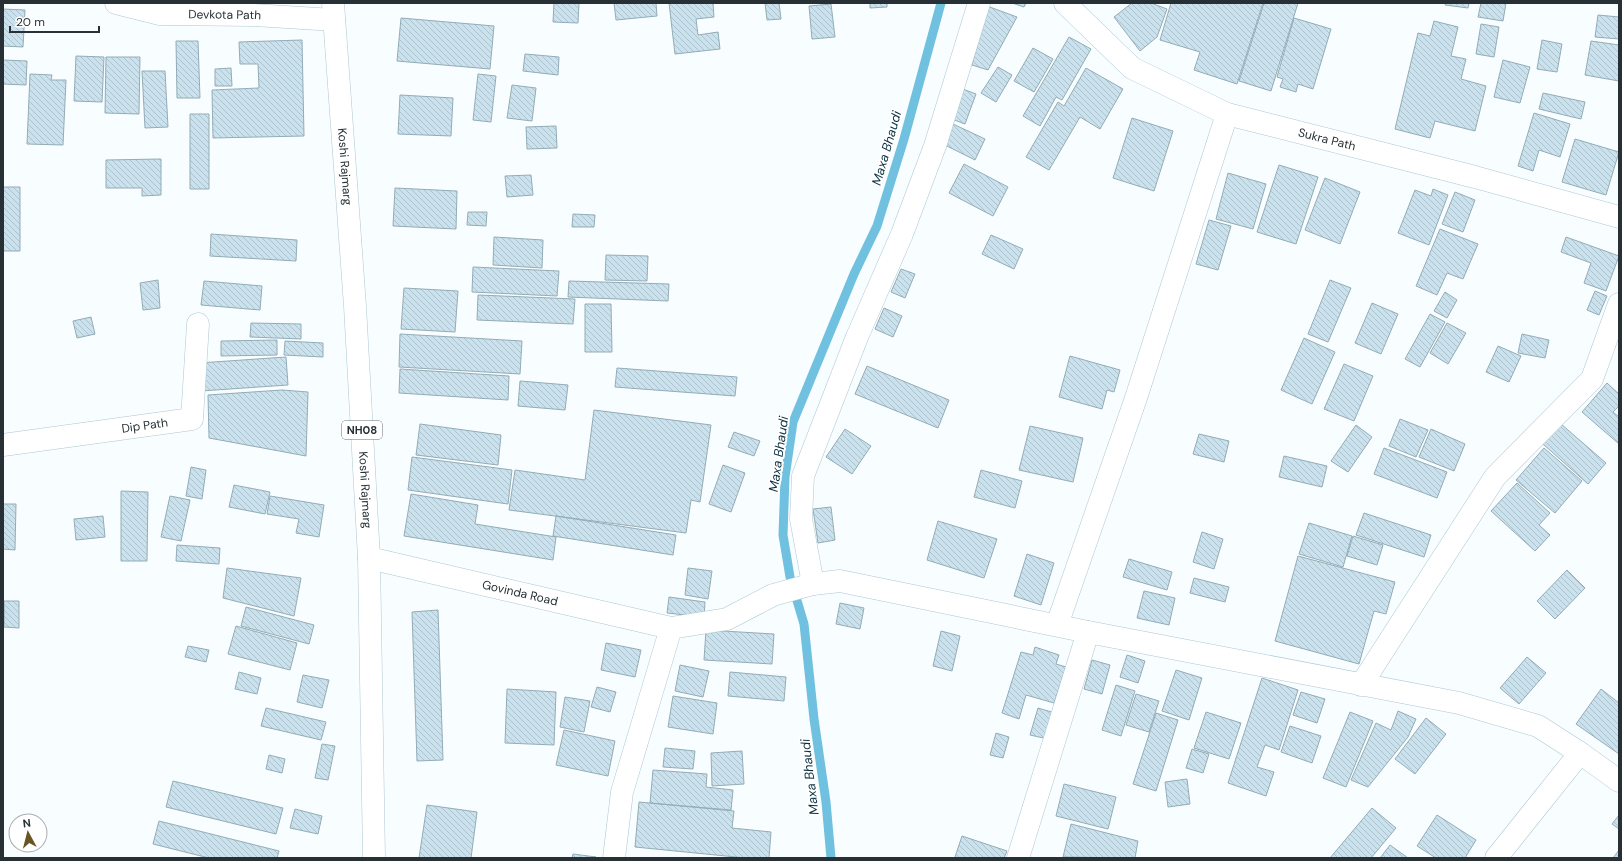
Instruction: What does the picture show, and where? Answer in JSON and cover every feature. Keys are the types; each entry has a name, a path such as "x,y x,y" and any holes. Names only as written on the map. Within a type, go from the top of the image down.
{"street":[{"name":"Devkota Path","path":"116,3 160,14 253,15 333,11"},
{"path":"813,584 801,519 803,476 857,337 902,234 935,146 979,3"},
{"name":"Sukra Path","path":"1065,3 1132,68 1227,114 1475,177 1619,217"},
{"name":"Koshi Rajmarg","path":"333,11 354,298 369,558 374,858"},
{"path":"1057,625 1136,398 1227,114"},
{"path":"1361,685 1495,477 1592,379 1619,304"},
{"name":"Dip Path","path":"3,445 192,419 198,324"},
{"name":"Govinda Road","path":"369,558 671,628 727,619 773,594 813,584 840,581 1088,632 1459,703 1538,726 1618,777"},
{"path":"614,858 622,792 671,628"},
{"path":"1018,858 1088,632"},
{"path":"1496,858 1580,754"}],"building":[{"path":"554,3 579,3 578,23 553,22"},
{"path":"614,3 656,3 657,16 616,20"},
{"path":"669,3 713,3 714,17 696,19 698,35 718,32 720,49 675,54"},
{"path":"765,3 779,3 781,19 767,20"},
{"path":"870,3 887,3 887,7 870,8"},
{"path":"1012,3 1026,3 1024,7"},
{"path":"1132,3 1151,3 1167,9 1157,37 1140,51 1114,17"},
{"path":"1171,3 1263,3 1237,84 1194,70 1200,52 1160,40"},
{"path":"1264,3 1298,3 1271,91 1239,81"},
{"path":"1446,3 1469,3 1468,8 1445,5"},
{"path":"1481,3 1506,3 1503,21 1478,17"},
{"path":"831,4 835,37 812,39 809,6"},
{"path":"987,6 1017,17 988,70 972,65"},
{"path":"3,9 25,10 23,47 3,46"},
{"path":"1598,15 1619,17 1619,39 1595,37"},
{"path":"401,18 494,26 490,69 397,61"},
{"path":"1294,18 1331,29 1313,89 1298,84 1296,92 1280,87 1283,79 1277,77"},
{"path":"1434,21 1458,27 1451,56 1466,59 1461,79 1486,86 1475,131 1435,121 1430,138 1395,129 1418,33 1430,36"},
{"path":"1481,24 1499,27 1494,57 1476,54"},
{"path":"1069,37 1091,49 1062,100 1056,97 1040,126 1023,116"},
{"path":"302,40 304,136 213,138 212,90 259,88 258,64 240,64 239,42"},
{"path":"1542,40 1562,44 1557,72 1537,69"},
{"path":"176,41 198,41 200,98 177,98"},
{"path":"1591,41 1619,45 1619,81 1585,75"},
{"path":"1033,48 1053,59 1034,92 1014,81"},
{"path":"525,54 559,57 558,75 523,71"},
{"path":"76,56 104,57 102,102 74,101"},
{"path":"106,57 140,57 139,114 105,113"},
{"path":"3,60 27,61 26,85 3,84"},
{"path":"1503,60 1530,67 1520,103 1494,97"},
{"path":"998,67 1012,75 996,102 981,93"},
{"path":"231,68 232,86 215,86 215,69"},
{"path":"1086,68 1123,89 1100,129 1080,117 1049,170 1026,157 1058,102 1064,106"},
{"path":"142,71 165,71 168,127 145,128"},
{"path":"30,74 52,75 51,80 66,80 63,145 27,144"},
{"path":"478,74 496,76 491,122 473,120"},
{"path":"512,85 536,88 532,121 507,118"},
{"path":"960,88 976,94 965,124 949,118"},
{"path":"1543,93 1585,102 1581,119 1539,109"},
{"path":"400,95 453,98 451,136 398,134"},
{"path":"1534,113 1570,124 1560,157 1539,150 1533,171 1518,166"},
{"path":"190,114 209,114 209,189 190,189"},
{"path":"1132,118 1173,131 1154,191 1113,178"},
{"path":"953,124 985,139 975,160 943,144"},
{"path":"556,126 557,148 527,149 526,127"},
{"path":"1575,139 1619,152 1606,195 1562,182"},
{"path":"161,159 161,195 142,196 142,188 106,188 106,160"},
{"path":"964,164 1008,187 993,216 949,193"},
{"path":"1279,165 1318,177 1296,244 1257,232"},
{"path":"1228,173 1266,184 1253,229 1216,219"},
{"path":"531,175 533,195 507,197 505,176"},
{"path":"1325,178 1360,192 1340,244 1305,230"},
{"path":"3,187 20,187 20,251 3,251"},
{"path":"395,188 457,191 456,229 393,226"},
{"path":"1433,189 1448,195 1429,245 1398,233 1415,190 1431,196"},
{"path":"1455,192 1475,200 1463,232 1442,224"},
{"path":"468,212 487,212 486,226 467,225"},
{"path":"573,214 595,215 594,227 572,227"},
{"path":"1209,220 1231,226 1218,270 1196,264"},
{"path":"1440,229 1478,244 1463,279 1447,273 1437,295 1416,286"},
{"path":"211,234 297,240 296,261 210,256"},
{"path":"991,235 1023,249 1014,269 982,254"},
{"path":"494,237 543,240 542,268 493,265"},
{"path":"1566,237 1619,256 1606,291 1584,283 1591,263 1561,252"},
{"path":"606,255 648,256 647,281 605,280"},
{"path":"473,267 559,271 557,296 472,292"},
{"path":"901,269 915,274 905,298 891,292"},
{"path":"158,280 160,308 143,310 140,283"},
{"path":"1330,280 1351,288 1328,342 1308,334"},
{"path":"204,281 262,286 260,310 201,305"},
{"path":"569,281 669,284 668,301 568,297"},
{"path":"404,288 458,291 455,332 401,329"},
{"path":"1595,291 1607,296 1599,315 1587,310"},
{"path":"1445,292 1457,300 1447,318 1434,311"},
{"path":"478,295 575,299 573,324 477,320"},
{"path":"1372,303 1398,314 1381,354 1355,343"},
{"path":"585,304 611,304 612,352 585,352"},
{"path":"884,308 902,316 893,337 875,329"},
{"path":"1430,314 1445,322 1420,367 1405,359"},
{"path":"91,317 95,334 77,338 73,321"},
{"path":"251,323 301,324 301,339 250,337"},
{"path":"1447,323 1466,333 1448,364 1430,353"},
{"path":"400,334 522,341 520,374 399,367"},
{"path":"1522,334 1549,340 1545,358 1518,353"},
{"path":"1304,338 1335,352 1312,404 1281,390"},
{"path":"277,340 277,355 221,356 221,341"},
{"path":"285,341 323,343 323,357 284,355"},
{"path":"1498,346 1521,356 1509,382 1486,372"},
{"path":"1070,356 1120,370 1114,392 1107,390 1102,409 1059,397"},
{"path":"286,357 288,385 201,391 199,363"},
{"path":"1344,364 1373,376 1354,421 1324,409"},
{"path":"867,366 949,400 938,428 855,394"},
{"path":"617,368 737,377 735,396 615,387"},
{"path":"400,369 509,376 508,400 399,393"},
{"path":"520,381 568,385 565,410 518,406"},
{"path":"1607,383 1619,394 1619,406 1613,412 1619,417 1619,444 1582,412"},
{"path":"282,390 308,392 306,456 209,438 208,395"},
{"path":"594,410 711,425 700,502 691,500 686,533 509,510 515,470 585,480"},
{"path":"1400,419 1428,430 1416,457 1389,446"},
{"path":"420,424 501,435 498,465 416,455"},
{"path":"1561,424 1606,463 1588,484 1543,444"},
{"path":"1356,425 1372,437 1348,472 1331,461"},
{"path":"1030,426 1083,438 1073,482 1019,470"},
{"path":"845,429 871,446 852,474 826,457"},
{"path":"1431,429 1465,444 1454,471 1419,457"},
{"path":"734,432 760,441 754,456 728,447"},
{"path":"1199,434 1229,441 1224,462 1193,454"},
{"path":"1384,448 1447,472 1437,498 1374,474"},
{"path":"1544,448 1582,481 1555,513 1516,480"},
{"path":"1284,456 1327,466 1322,487 1279,477"},
{"path":"412,457 512,470 508,504 408,490"},
{"path":"723,465 745,473 731,512 709,504"},
{"path":"191,467 206,470 202,499 186,496"},
{"path":"981,470 1022,481 1015,508 974,497"},
{"path":"1517,483 1550,513 1539,525 1550,535 1535,551 1491,511"},
{"path":"234,485 270,492 265,514 229,507"},
{"path":"121,491 148,492 147,561 121,561"},
{"path":"411,494 478,505 475,524 556,537 553,560 404,536"},
{"path":"170,496 190,500 181,541 161,537"},
{"path":"270,496 324,505 319,537 296,533 299,519 267,514"},
{"path":"3,504 16,504 15,550 3,549"},
{"path":"831,507 835,540 818,543 813,509"},
{"path":"1364,513 1431,535 1424,557 1356,535"},
{"path":"103,516 105,537 76,540 74,519"},
{"path":"556,516 676,535 673,555 553,536"},
{"path":"938,521 997,539 984,578 927,560"},
{"path":"1309,523 1352,536 1343,567 1299,554"},
{"path":"1202,532 1223,539 1214,569 1193,562"},
{"path":"1353,536 1383,545 1377,565 1347,556"},
{"path":"177,545 220,548 219,564 176,561"},
{"path":"1027,554 1054,563 1041,605 1014,596"},
{"path":"1298,556 1395,582 1386,614 1374,611 1359,664 1275,641"},
{"path":"1129,559 1172,572 1167,590 1123,577"},
{"path":"227,568 301,578 294,616 223,598"},
{"path":"688,568 712,571 708,599 685,595"},
{"path":"1567,570 1585,588 1555,619 1537,601"},
{"path":"1194,578 1229,587 1225,602 1190,593"},
{"path":"1144,591 1175,598 1169,625 1137,618"},
{"path":"669,597 705,602 704,617 667,613"},
{"path":"4,601 19,601 19,628 4,627"},
{"path":"840,603 864,608 860,629 836,624"},
{"path":"246,607 314,625 309,644 241,626"},
{"path":"438,610 443,760 417,761 412,612"},
{"path":"236,626 297,643 290,670 228,654"},
{"path":"706,630 774,634 772,664 704,660"},
{"path":"941,631 960,636 952,671 933,666"},
{"path":"606,643 641,650 635,677 601,670"},
{"path":"188,646 209,650 206,662 185,657"},
{"path":"1035,647 1059,655 1056,664 1066,667 1054,703 1026,695 1019,719 1002,713 1021,652 1033,655"},
{"path":"1127,655 1145,661 1138,683 1120,677"},
{"path":"1527,657 1546,673 1519,704 1500,688"},
{"path":"1092,660 1110,665 1102,694 1084,689"},
{"path":"680,665 709,671 703,697 675,691"},
{"path":"1176,670 1202,678 1189,720 1162,711"},
{"path":"239,672 261,678 257,694 235,689"},
{"path":"730,672 786,677 784,701 728,696"},
{"path":"303,675 329,680 322,708 297,702"},
{"path":"1262,678 1298,690 1279,750 1265,745 1257,767 1274,772 1266,796 1228,783"},
{"path":"1116,685 1135,691 1121,736 1102,730"},
{"path":"597,687 616,692 610,712 591,707"},
{"path":"507,689 556,692 554,745 505,743"},
{"path":"1601,689 1619,703 1619,754 1576,724"},
{"path":"1301,692 1325,699 1317,723 1293,715"},
{"path":"1136,694 1159,701 1149,732 1126,725"},
{"path":"673,696 717,703 713,734 668,727"},
{"path":"565,697 590,701 584,732 560,727"},
{"path":"266,708 326,722 321,740 261,726"},
{"path":"1038,708 1055,713 1048,739 1030,735"},
{"path":"1398,711 1416,719 1408,737 1368,787 1351,780 1376,723 1391,730"},
{"path":"1206,712 1241,723 1229,759 1194,748"},
{"path":"1350,712 1373,721 1346,787 1323,778"},
{"path":"1156,713 1178,720 1156,791 1133,784"},
{"path":"1426,718 1446,734 1415,774 1395,759"},
{"path":"1290,726 1321,736 1312,763 1281,752"},
{"path":"564,730 615,741 608,776 556,765"},
{"path":"996,733 1009,737 1003,758 990,755"},
{"path":"322,744 335,746 328,780 315,778"},
{"path":"665,748 695,751 693,769 663,767"},
{"path":"1192,749 1209,754 1203,773 1186,768"},
{"path":"742,751 744,784 712,786 711,753"},
{"path":"269,755 285,759 282,773 266,769"},
{"path":"653,770 707,774 706,787 733,790 731,810 650,803"},
{"path":"1187,779 1190,804 1168,807 1165,782"},
{"path":"173,781 283,808 276,834 166,807"},
{"path":"1064,784 1116,797 1108,829 1056,816"},
{"path":"639,802 734,811 732,828 771,832 769,858 746,858 635,847"},
{"path":"427,805 477,812 471,858 419,858"},
{"path":"1372,808 1396,828 1371,858 1330,858"},
{"path":"295,809 322,816 318,834 290,828"},
{"path":"1437,815 1476,840 1465,858 1436,858 1417,846"},
{"path":"1619,815 1619,829 1612,824"},
{"path":"159,821 279,851 277,858 209,858 153,844"},
{"path":"1071,824 1138,841 1135,858 1063,857"},
{"path":"962,836 1007,851 1004,858 955,857"},
{"path":"1390,845 1408,858 1380,858"},
{"path":"1619,850 1619,858 1613,858"},
{"path":"573,854 596,857 572,858"}],"waterway":[{"name":"Maxa Bhaudi","path":"831,858 826,802 814,719 804,624 790,577 783,535 785,477 793,422 854,274 877,226 904,139 941,3"}]}
